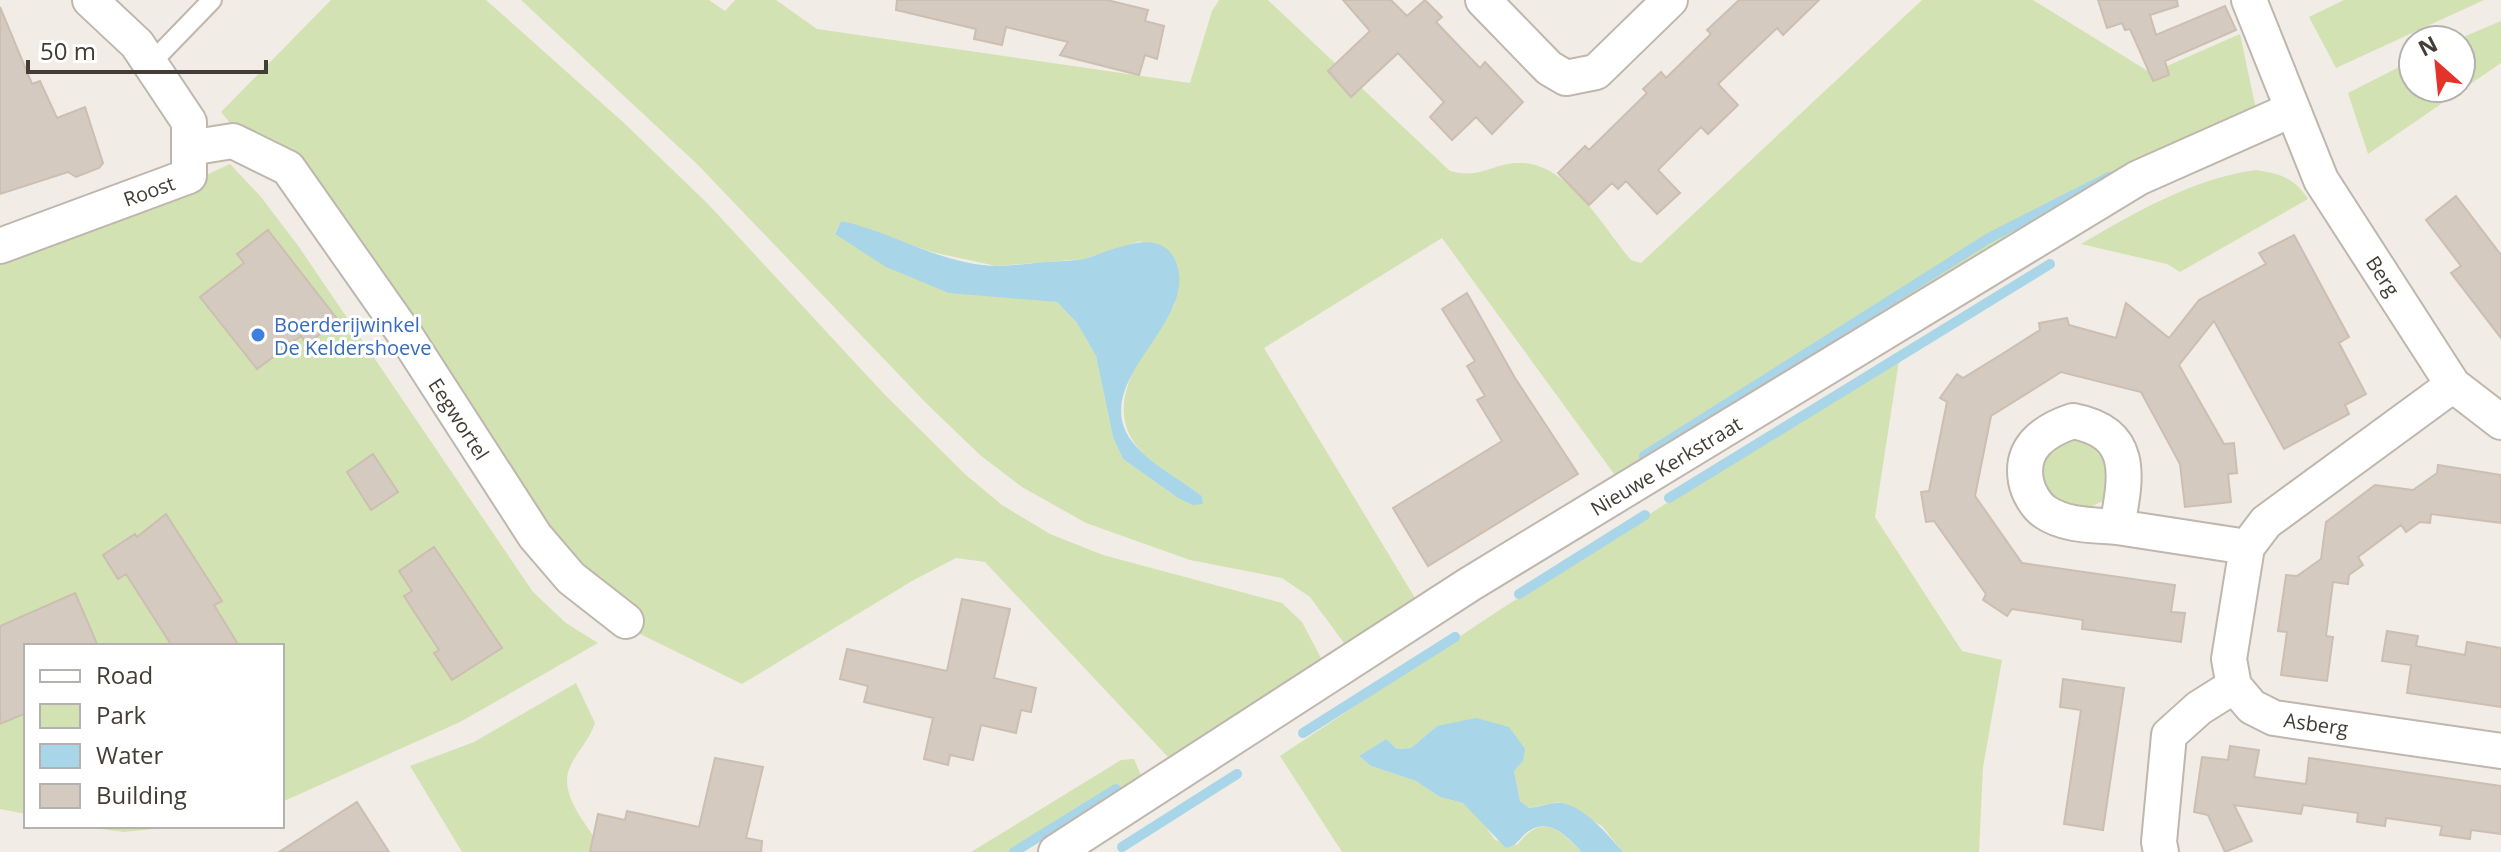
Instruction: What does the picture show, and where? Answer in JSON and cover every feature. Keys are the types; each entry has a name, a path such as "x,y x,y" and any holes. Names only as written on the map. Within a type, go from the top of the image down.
{"street":[{"name":"Roost","path":"0,246 189,176 189,122 137,44 90,0"},
{"path":"1483,0 1549,68 1566,78 1596,72 1670,0"},
{"name":"Berg","path":"2249,0 2321,180 2453,385 2501,422"},
{"name":"Nieuwe Kerkstraat","path":"1056,852 1470,584 2138,178 2291,110"},
{"name":"Eegwortel","path":"189,148 233,141 288,168 406,336 535,536 571,578 626,621"},
{"path":"2161,852 2159,842 2169,735 2199,708 2234,686 2229,659 2247,547 2266,522 2300,495 2453,385"},
{"path":"2117,527 2247,547"},
{"name":"Asberg","path":"2234,686 2252,707 2274,718 2501,751"}],"lane":[{"path":"150,64 212,0"}],"green space":[{"path":"331,0 486,0 623,122 708,204 885,395 966,475 1002,505 1050,534 1103,555 1282,603 1302,622 1323,662 1168,757 985,562 956,558 912,581 742,684 630,629 594,606 271,142 230,123 221,112"},
{"path":"521,0 709,0 725,11 735,0 776,0 817,29 1190,83 1212,11 1219,0 1268,0 1450,171 1477,173 1516,163 1534,165 1551,172 1582,198 1631,260 1641,263 1922,0 2033,0 2151,73 2240,34 2257,114 2146,159 2079,193 1617,478 1442,238 1264,348 1418,603 1347,647 1310,597 1282,578 1190,560 1086,523 1022,487 980,455 927,404 697,164","holes":["841,221 932,252 996,266 1083,259 1141,241 1175,304 1131,376 1124,415 1129,434 1142,452 1202,496 1203,504 1178,498 1123,459 1113,437 1096,356 1077,323 1057,302 1009,295 835,233"]},
{"path":"2344,0 2484,0 2432,24 2397,24 2397,40 2336,68 2309,17"},
{"path":"2501,21 2501,63 2477,79 2477,31"},
{"path":"2397,68 2397,104 2441,104 2368,154 2348,93"},
{"path":"230,164 261,197 299,247 533,592 566,623 598,643 460,722 284,801 284,644 24,644 24,814 0,809 0,256 172,191"},
{"path":"2256,170 2286,178 2298,186 2308,199 2180,272 2167,264 2081,244 2143,209 2187,189"},
{"path":"1900,354 1875,517 1962,651 2002,660 1983,767 1979,852 1623,852 1602,826 1558,802 1529,808 1520,801 1514,771 1523,761 1437,726 1411,748 1397,749 1386,739 1359,756 1371,766 1416,781 1440,797 1463,803 1479,817 1495,840 1517,845 1526,835 1543,827 1558,831 1582,852 1342,852 1280,756 1501,609"},
{"path":"2075,427 2115,460 2105,500 2080,512 2053,507 2032,458"},
{"path":"576,683 595,723 570,767 568,789 577,811 604,852 462,852 410,766 474,742"},
{"path":"1134,759 1141,775 1019,852 971,852 1121,760"},
{"path":"93,828 164,828 124,832"}],"water":[{"path":"841,221 938,255 978,265 1078,260 1146,242 1168,250 1176,262 1179,284 1173,307 1133,373 1123,395 1122,418 1138,449 1202,496 1203,504 1193,505 1178,498 1123,459 1113,437 1096,356 1077,323 1057,302 949,293 886,267 835,234"},
{"path":"1476,718 1509,727 1525,749 1523,761 1514,771 1520,801 1529,808 1555,803 1574,807 1593,820 1623,852 1582,852 1557,830 1542,826 1534,828 1506,848 1463,803 1440,797 1416,781 1371,766 1359,756 1386,739 1397,749 1411,748 1437,726"}],"building":[{"path":"897,0 1107,0 1148,10 1145,21 1164,26 1157,59 1145,55 1139,75 1060,55 1068,42 1006,27 1002,45 974,39 976,29 896,10"},
{"path":"1343,0 1391,0 1407,16 1425,0 1442,17 1436,22 1480,68 1485,62 1523,102 1492,134 1476,117 1452,140 1430,117 1444,102 1398,53 1351,97 1328,71 1370,31"},
{"path":"1739,0 1819,0 1783,35 1777,28 1718,84 1738,105 1708,134 1701,127 1658,170 1680,193 1657,214 1626,181 1618,189 1612,183 1589,205 1558,173 1585,146 1589,150 1647,93 1643,89 1661,72 1666,78 1711,34 1707,30"},
{"path":"2098,0 2177,0 2178,6 2150,15 2156,35 2225,6 2236,30 2165,61 2169,75 2153,81 2130,29 2125,30 2122,23 2107,28"},
{"path":"0,7 32,84 40,81 57,118 85,107 103,163 99,168 76,177 68,172 0,194"},
{"path":"2456,196 2501,255 2501,338 2451,273 2461,266 2426,220"},
{"path":"268,230 338,320 307,344 301,336 257,369 200,297 244,263 237,254"},
{"path":"2294,235 2349,337 2339,343 2366,394 2345,405 2349,414 2284,449 2214,321 2179,365 2224,444 2234,443 2237,473 2228,474 2231,502 2185,507 2180,464 2141,392 2061,372 1991,416 1975,496 2022,563 2175,585 2171,612 2185,613 2181,642 2082,629 2083,620 2012,609 2007,616 1983,600 1986,594 1934,521 1926,522 1921,492 1929,491 1947,402 1940,398 1957,374 1963,378 2002,354 2040,330 2039,323 2067,318 2069,325 2116,338 2126,303 2169,338 2199,300 2266,264 2259,253"},
{"path":"1467,293 1515,378 1578,474 1428,566 1393,508 1502,441 1477,400 1485,396 1467,366 1475,361 1442,309"},
{"path":"373,454 398,492 371,510 347,472"},
{"path":"2438,465 2501,475 2501,523 2431,514 2430,523 2420,522 2406,532 2401,525 2358,557 2363,565 2349,575 2348,584 2333,582 2326,636 2333,637 2327,681 2281,675 2287,632 2278,631 2286,575 2297,576 2321,559 2326,522 2375,485 2413,490 2437,473"},
{"path":"166,514 222,601 214,605 238,644 171,644 126,574 118,579 103,555 135,534 137,537"},
{"path":"434,547 502,648 452,680 434,653 439,650 404,596 412,591 399,571"},
{"path":"75,593 97,644 24,644 24,714 0,724 0,626"},
{"path":"962,599 1010,609 994,678 1036,688 1031,712 1021,710 1016,733 981,725 973,760 950,755 948,765 924,759 933,718 864,702 868,686 840,679 847,649 947,671"},
{"path":"2387,631 2418,636 2416,646 2465,655 2467,642 2501,648 2501,707 2407,693 2411,665 2382,661"},
{"path":"2063,679 2124,688 2103,830 2064,824 2081,710 2060,707"},
{"path":"2230,746 2259,750 2254,777 2306,784 2309,758 2501,786 2501,834 2471,830 2470,839 2440,835 2442,826 2386,818 2385,826 2357,822 2358,813 2303,805 2301,814 2234,805 2252,841 2225,852 2208,815 2194,812 2202,757 2228,760"},
{"path":"715,758 763,767 746,838 762,841 761,852 590,852 598,814 625,820 627,811 699,827"},
{"path":"357,802 389,852 279,852"}],"waterway":[{"path":"1644,456 1989,238 2109,177"},
{"path":"1669,498 2050,264"},
{"path":"1519,594 1645,515"},
{"path":"1303,733 1455,637"},
{"path":"1122,847 1237,774"},
{"path":"1014,852 1116,789"}],"place":[{"name":"Boerderijwinkel De Keldershoeve","path":"258,335"}]}
